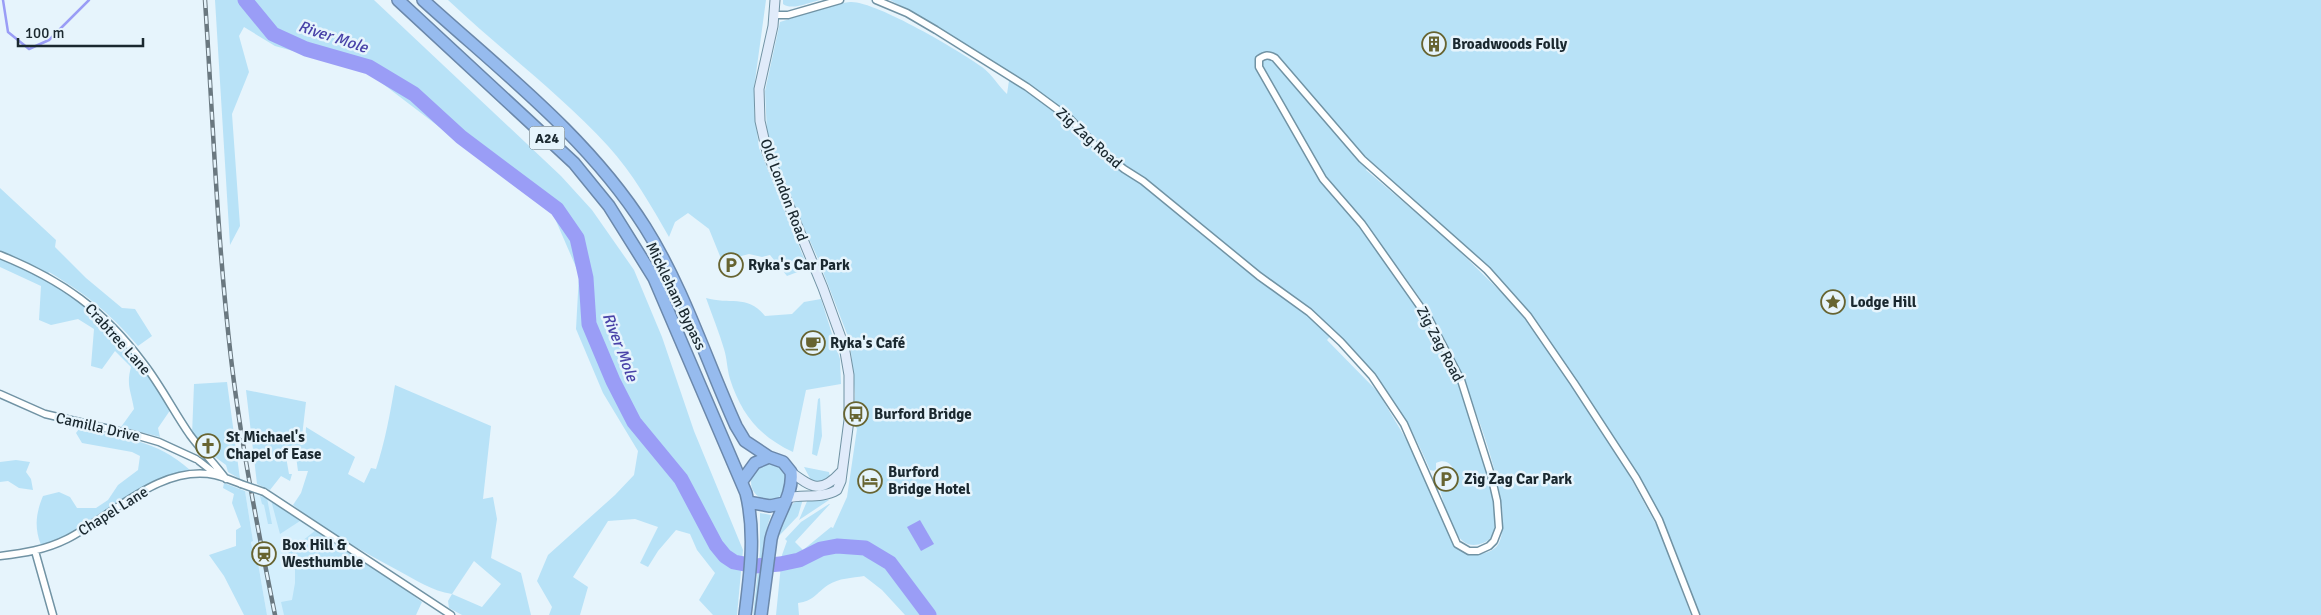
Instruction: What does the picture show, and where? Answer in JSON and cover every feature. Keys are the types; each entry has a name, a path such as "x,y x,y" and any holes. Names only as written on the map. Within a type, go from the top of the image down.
{"highway":[{"name":"Mickleham Bypass","path":"398,0 574,163 609,206 654,278 742,481"},
{"name":"Mickleham Bypass","path":"423,0 558,123 618,187 645,227 673,277 736,426 746,441 769,457"},
{"path":"745,615 751,551 748,502 742,481 754,463 769,457 783,462 791,472 792,480 773,526 762,615"},
{"path":"748,502 770,506 785,500"}],"main road":[{"name":"Old London Road","path":"775,0 774,15 759,89 758,104 762,137 844,346 849,375 850,404 848,437 841,472"},
{"path":"791,472 806,484 823,487 831,483 841,472"},
{"path":"785,500 805,495 822,496 832,493 837,490 841,481 841,472"}],"street":[{"path":"774,15 788,15 840,0"},
{"name":"Zig Zag Road","path":"876,0 907,13 936,30 1059,109 1124,169 1143,181 1259,276 1309,312 1341,342 1372,376 1396,410 1413,443 1457,544 1468,551 1478,551 1486,548 1497,536 1499,519 1484,450 1460,380 1429,319 1367,230 1342,198 1323,178 1259,66 1259,59 1264,56 1270,55 1275,58 1362,159 1487,270 1528,316 1599,419 1636,478 1663,530 1696,615"},
{"name":"Crabtree Lane","path":"0,255 50,278 82,298 108,323 144,364 190,434 226,479"},
{"name":"Camilla Drive","path":"0,394 45,414 143,438 198,460 217,475"},
{"name":"Chapel Lane","path":"0,556 35,551 82,531 138,495 165,481 192,475 217,475 264,492 451,615"},
{"path":"35,551 53,615"}],"shaded area":[{"path":"215,0 374,0 561,176 592,210 634,270 662,337 694,431 743,550 737,615 713,615 699,600 715,573 697,550 690,534 676,530 658,551 648,567 640,563 658,527 635,519 608,521 573,577 588,587 580,615 549,615 552,607 537,581 548,555 615,495 634,475 638,451 603,393 576,329 579,274 553,214 366,71 275,46 244,27 239,36 249,72 232,114 240,226 230,245"},
{"path":"448,0 766,0 754,88 754,108 759,148 808,268 787,276 770,255 762,257 749,254 722,261 709,229 688,213 675,222 669,237 633,178 608,146 570,108"},
{"path":"783,0 820,0 791,7 783,4"},
{"path":"890,0 2321,0 2321,615 1700,615 1673,544 1653,502 1597,412 1533,319 1505,285 1449,231 1369,166 1366,170 1447,239 1503,294 1527,321 1580,397 1628,473 1660,532 1691,615 905,615 882,590 864,576 832,583 811,599 798,603 799,615 776,615 782,555 787,541 785,539 801,522 829,504 795,542 803,550 831,527 833,528 847,497 857,429 854,423 855,394 850,342 819,261 785,185 767,132 765,91 780,22 832,5 850,2 878,9 897,17 971,60 986,70 1007,94 1010,74 928,21","holes":["1341,193 1421,299 1455,360 1482,428 1493,463 1500,495 1503,523 1499,543 1490,551 1469,555 1456,546 1449,534 1419,461 1378,392 1327,340 1335,331 1378,378 1402,414 1430,470 1434,471 1436,463 1441,461 1452,466 1456,474 1457,483 1442,487 1440,490 1451,524 1457,534 1463,541 1472,545 1482,543 1494,536 1495,512 1489,478 1469,413 1454,374 1438,342 1412,299 1337,197"]},
{"path":"0,188 56,240 55,247 86,278 122,308 135,309 152,336 138,346 117,323 75,288 49,272 45,279 85,304 109,328 151,381 171,409 158,428 160,437 121,427 134,409 129,383 131,367 115,351 102,369 91,366 94,329 78,319 51,325 39,320 41,286 0,267"},
{"path":"706,298 745,302 759,309 765,316 792,314 804,302 821,299 840,359 841,384 806,390 793,452 761,432 746,414 730,379 724,349"},
{"path":"227,382 240,479 228,472 226,465 211,454 192,435 194,384"},
{"path":"395,385 491,426 483,499 493,497 497,519 491,558 521,573 531,615 462,615 449,608 448,601 452,594 431,588 358,548 318,523 293,505 301,493 308,471 298,471 295,449 285,451 289,474 292,474 290,481 281,476 270,490 257,484 246,390 306,402 301,445 305,444 306,427 355,457 348,474 364,483 371,468 376,469 385,438","holes":["474,561 501,584 482,607 452,594"]},
{"path":"820,398 822,436 817,456 812,454 818,399"},
{"path":"79,429 138,441 151,446 177,460 190,472 172,475 90,524 73,533 41,545 37,532 37,520 43,496 59,492 70,497 77,508 96,508 108,500 118,485 138,470 140,456 132,452 82,443 76,433"},
{"path":"16,460 30,462 26,472 31,479 33,490 19,488 8,481 0,482 0,462"},
{"path":"769,464 781,470 787,482 781,494 769,500 757,494 751,482 757,470"},
{"path":"804,467 829,472 830,477 819,483 812,482"},
{"path":"224,483 245,491 253,541 251,542 255,563 258,563 267,615 244,615 224,576 209,555 236,546 236,530 241,527 232,503 234,494 223,488"},
{"path":"245,491 271,500 325,538 326,615 267,615 258,563 255,563 251,541 253,541"},
{"path":"260,496 267,498 272,524 268,524"},
{"path":"803,499 798,516 777,538 775,535 789,508 792,504"},
{"path":"808,499 829,500 799,520"},
{"path":"271,500 300,521 280,534"},
{"path":"760,513 771,515 767,527 761,564 755,615 753,615 760,552"},
{"path":"316,530 380,571 422,602 416,615 284,615 281,602 292,600 295,583 295,569 289,560 288,548 302,541"}],"water":[{"path":"920,520 934,544 921,551 907,527"}],"waterway":[{"path":"3,0 8,32 29,49 49,40 89,0"},
{"name":"River Mole","path":"245,0 273,34 306,49 369,67 414,94 461,137 557,209 577,238 586,278 589,324 613,381 634,422 681,479 716,545 725,556 734,562 755,566 799,560 821,549 837,546 865,548 890,563 929,615"}],"railway":[{"path":"205,0 219,224 231,358 245,455 275,615"}],"place":[{"name":"Broadwoods Folly","path":"1434,44"},
{"name":"Ryka's Car Park","path":"731,265"},
{"name":"Lodge Hill","path":"1833,302"},
{"name":"Ryka's Café","path":"813,343"},
{"name":"Burford Bridge","path":"856,414"},
{"name":"St Michael's Chapel of Ease","path":"208,446"},
{"name":"Zig Zag Car Park","path":"1446,479"},
{"name":"Burford Bridge Hotel","path":"870,481"},
{"name":"Box Hill & Westhumble","path":"264,554"}]}
